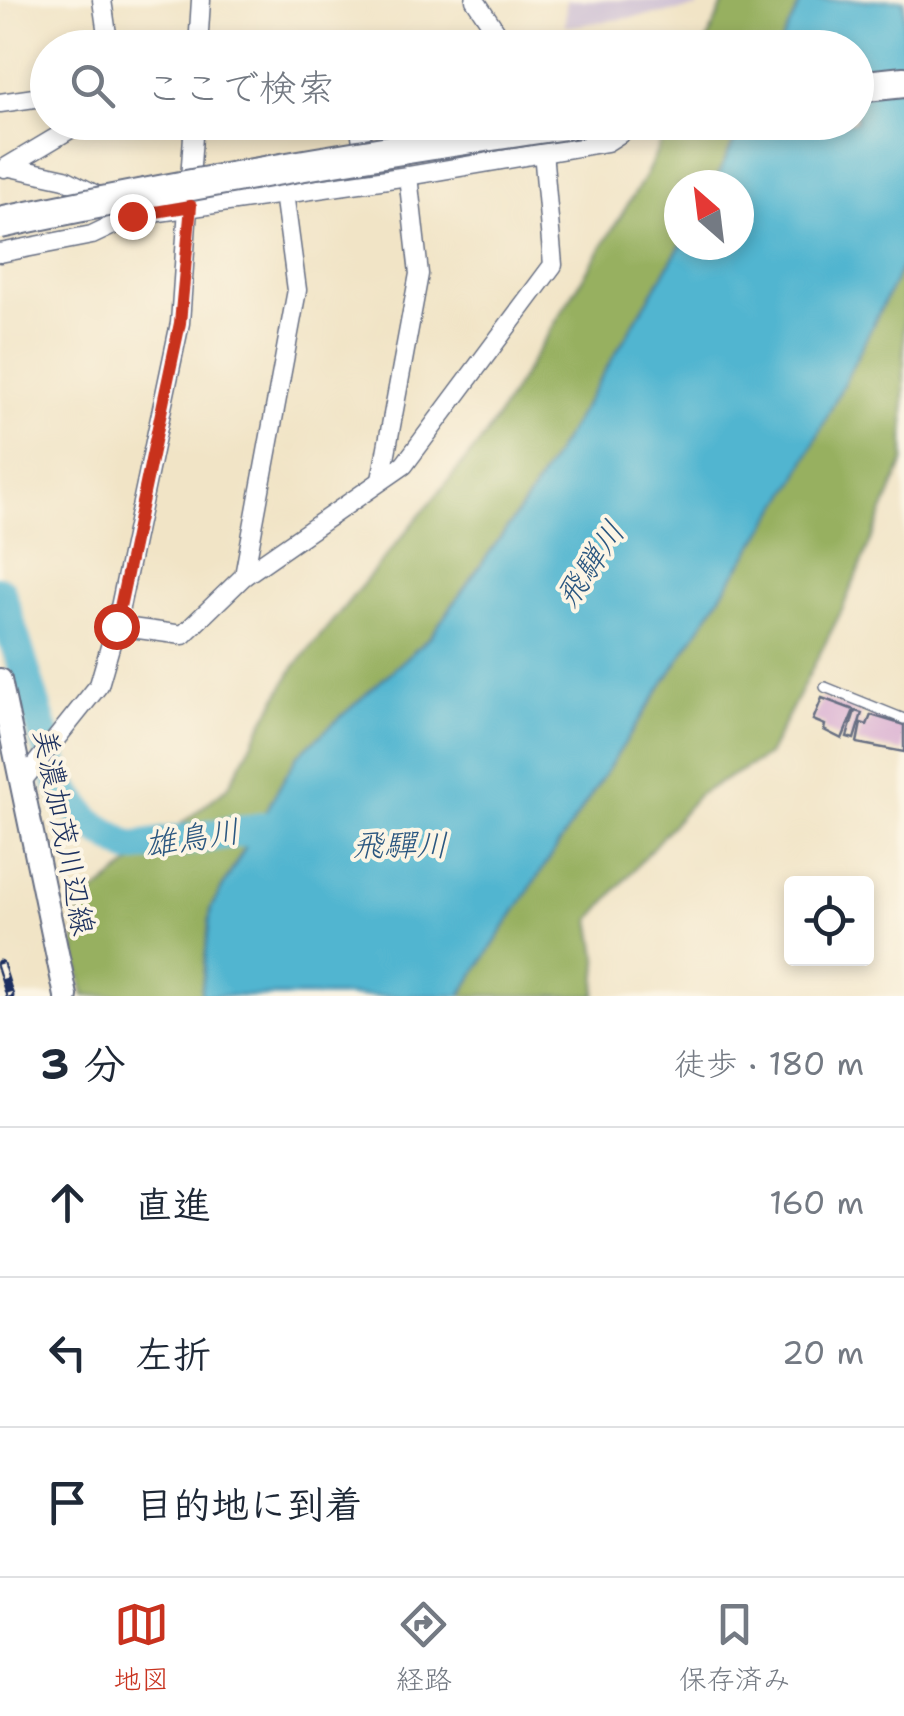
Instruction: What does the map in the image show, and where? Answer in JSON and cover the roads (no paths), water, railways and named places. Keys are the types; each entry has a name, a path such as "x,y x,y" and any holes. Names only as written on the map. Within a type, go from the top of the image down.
{"highway":[{"path":"874,85 904,82"},
{"path":"0,223 170,187 457,140"}],"main road":[{"name":"美濃加茂川辺線","path":"0,680 66,996"}],"street":[{"path":"102,0 106,30"},
{"path":"199,30 201,0"},
{"path":"475,0 494,30"},
{"path":"0,103 30,99"},
{"path":"5,168 52,140"},
{"path":"23,780 99,685 116,626 180,323 193,140"},
{"path":"362,140 368,180"},
{"path":"116,626 183,635 244,576 404,465 553,265 540,140"},
{"path":"0,253 92,235 132,216 408,176 610,140"},
{"path":"5,168 65,179 132,216"},
{"path":"381,480 418,274 408,176"},
{"path":"244,576 298,290 284,193"}],"lane":[{"path":"825,687 904,719"}],"water":[{"name":"飛驒川","path":"802,0 904,0 904,262 794,483 460,996 201,996 211,908 297,756 430,637 529,497 672,260 754,260 754,170 720,170 735,140 874,140 874,30 787,30"}],"waterway":[{"name":"雄鳥川","path":"0,592 59,783 89,823 130,848 296,823"}],"railway":[{"path":"0,964 10,996"}],"water label":[{"name":"飛騨川","path":"590,564"}]}
